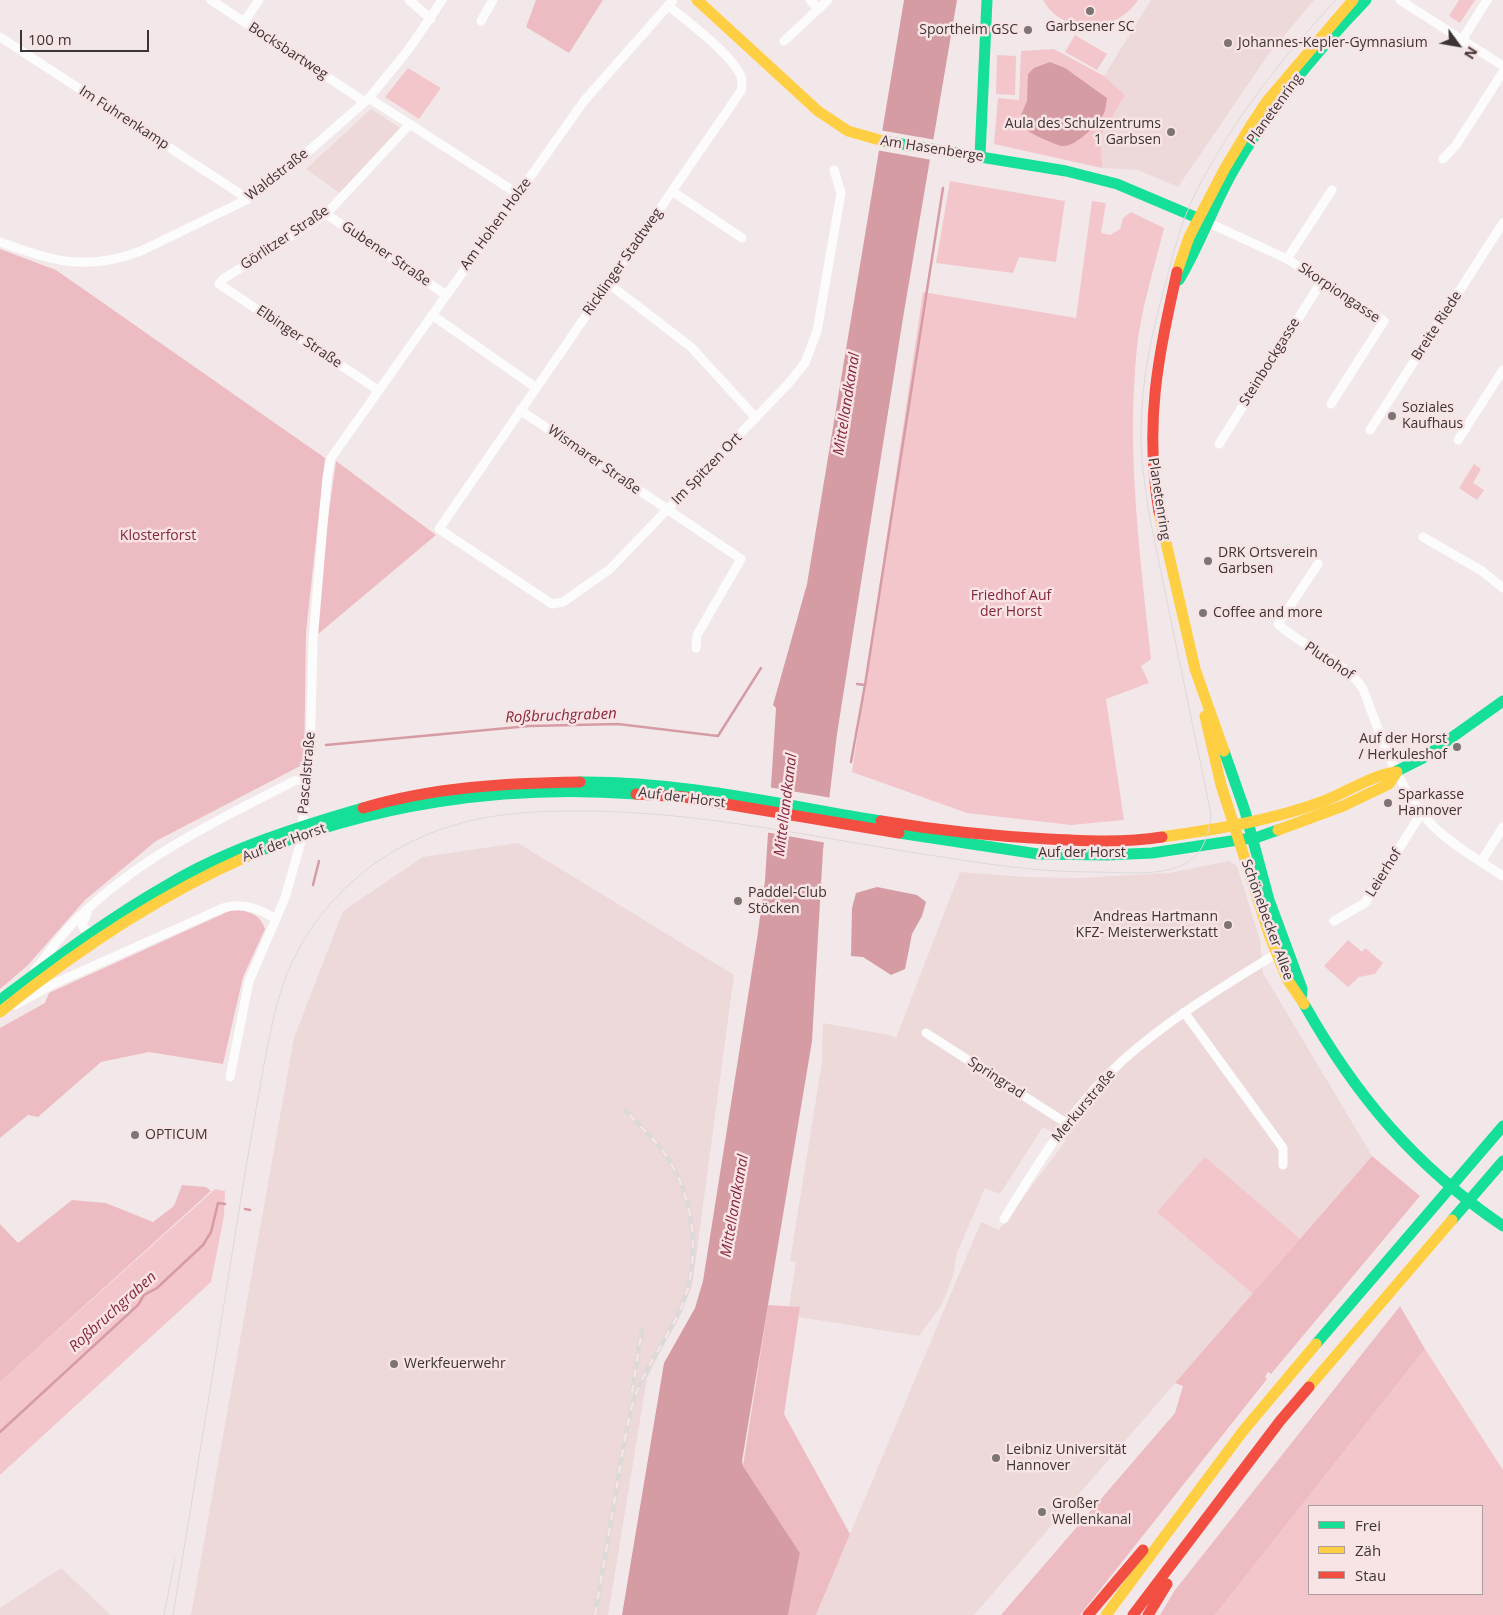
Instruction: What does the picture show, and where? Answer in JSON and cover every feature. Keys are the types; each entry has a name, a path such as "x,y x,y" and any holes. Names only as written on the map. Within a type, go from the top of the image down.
{"main road":[{"name":"Am Hasenberge","path":"697,0 818,111 848,131 874,139 1066,171 1117,184 1203,220"},
{"path":"980,156 987,0"},
{"name":"Planetenring","path":"1237,839 1215,763 1199,682 1167,548 1153,471 1151,430 1157,365 1176,284 1186,269 1203,220 1225,168 1267,101 1353,0"},
{"name":"Planetenring","path":"1203,220 1265,118 1304,69 1366,0"},
{"name":"Planetenring","path":"1199,682 1248,824 1251,838"},
{"name":"Auf der Horst","path":"841,818 942,831 1101,842 1152,839 1248,824 1324,801 1384,774 1397,772 1445,744 1503,701"},
{"name":"Auf der Horst","path":"0,1000 91,932 170,883 219,859 313,827 431,802 516,791 562,790 646,793 761,805 1038,854 1107,855 1152,853 1251,838 1343,806 1389,784 1397,772"},
{"name":"Auf der Horst","path":"0,1013 95,940 148,906 222,867 289,835"},
{"name":"Schönebecker Allee","path":"1251,838 1281,951"},
{"name":"Schönebecker Allee","path":"1237,839 1281,951 1302,989 1301,999 1321,1036 1355,1089 1388,1129 1433,1173 1503,1226"},
{"path":"1106,1615 1243,1431 1325,1332 1503,1126"},
{"path":"1134,1615 1219,1500 1286,1414 1503,1160"},
{"path":"1088,1615 1141,1552 1191,1500"},
{"path":"1148,1615 1219,1500"}],"street":[{"name":"Bocksbartweg","path":"210,0 367,100 410,124 518,194"},
{"path":"244,22 259,0"},
{"path":"410,0 431,19"},
{"name":"Waldstraße","path":"0,242 61,261 98,263 141,251 246,200 294,164 367,100 431,19 442,0"},
{"path":"481,21 493,0"},
{"path":"810,0 819,9"},
{"path":"784,41 828,0"},
{"path":"1400,0 1503,66"},
{"path":"1462,40 1487,0"},
{"name":"Ricklinger Stadtweg","path":"438,529 741,91 741,76 735,68 710,39 671,3"},
{"name":"Am Hohen Holze","path":"331,458 588,95 671,3"},
{"name":"Im Fuhrenkamp","path":"0,37 239,193 246,200"},
{"path":"1442,159 1456,144 1503,72"},
{"name":"Görlitzer Straße","path":"219,284 326,214 410,124"},
{"name":"Im Spitzen Ort","path":"438,529 547,602 558,604 610,569 756,418 806,363 813,347 841,193 834,170"},
{"path":"1287,258 1332,190"},
{"path":"672,191 742,238"},
{"name":"Gubener Straße","path":"326,214 446,295"},
{"name":"Skorpiongasse","path":"1203,220 1287,258 1384,321 1331,404"},
{"name":"Breite Riede","path":"1370,430 1503,223"},
{"name":"Steinbockgasse","path":"1219,444 1322,281"},
{"name":"Elbinger Straße","path":"219,284 378,390"},
{"path":"609,284 691,347 756,418"},
{"path":"432,315 535,387"},
{"path":"1458,440 1503,370"},
{"name":"Wismarer Straße","path":"520,410 741,559 697,635 696,648"},
{"name":"Pascalstraße","path":"230,1077 249,980 288,890 300,845 308,782 313,640 327,478 331,458"},
{"path":"1423,537 1482,571 1503,588"},
{"name":"Plutohof","path":"1318,564 1278,624 1288,634 1348,672 1359,682 1397,772"},
{"path":"1397,772 1422,812 1446,837 1503,876"},
{"name":"Auf der Horst","path":"29,977 78,918 134,870 178,841 296,780 308,782"},
{"name":"Leierhof","path":"1334,921 1365,903 1422,812"},
{"path":"1482,862 1503,827"},
{"name":"Auf der Horst","path":"0,1013 53,984 223,908 240,905 252,907 276,919"},
{"name":"Auf der Horst","path":"91,932 84,929 82,925 92,906"},
{"name":"Merkurstraße","path":"1004,1219 1066,1122 1122,1062 1184,1012 1281,951"},
{"path":"1184,1012 1283,1148 1283,1165"},
{"name":"Springrad","path":"926,1032 1066,1122"}],"shaded area":[{"path":"1151,0 1314,0 1268,55 1178,187 1138,170 1102,168 1101,136 1125,95 1104,76"},
{"path":"371,109 400,128 340,193 306,169"},
{"path":"518,843 734,975 692,1287 647,1378 608,1615 191,1615 294,1038 343,911 423,857"},
{"path":"1229,861 1237,866 1260,940 1263,973 1372,1156 974,1615 816,1615 981,1222 999,1230 1066,1140 1043,1127 1000,1194 985,1188 957,1253 953,1276 941,1306 919,1336 798,1317 800,1308 789,1306 796,1262 790,1261 822,1062 823,1023 889,1035 896,1038 960,872 1024,877 1077,878 1169,873"},
{"path":"61,1568 111,1615 0,1615 0,1608"}],"green space":[{"path":"536,0 603,0 569,53 526,27"},
{"name":"Garbsener SC","path":"1043,0 1138,0 1129,11 1117,19 1104,24 1090,26 1077,25 1064,20 1052,12"},
{"path":"1459,0 1475,0 1460,23 1449,16"},
{"path":"1075,35 1107,54 1097,70 1065,52"},
{"path":"1054,49 1104,76 1125,95 1101,136 1102,168 994,144 998,98 1019,100 1021,51"},
{"path":"997,55 1016,56 1015,95 996,94"},
{"path":"408,68 441,88 419,119 385,97"},
{"path":"950,181 1065,201 1056,262 1019,257 1013,273 936,263"},
{"name":"Friedhof Auf der Horst","path":"1092,201 1106,203 1101,233 1110,235 1120,229 1123,218 1131,212 1164,228 1142,318 1137,347 1134,386 1133,425 1136,503 1151,659 1141,666 1149,683 1106,699 1124,820 1071,825 967,813 852,772 923,292 1076,318"},
{"name":"Klosterforst","path":"0,249 56,270 325,458 306,632 304,764 156,841 85,900 27,966 0,989"},
{"path":"336,461 436,535 311,640"},
{"path":"1474,464 1481,469 1473,483 1484,490 1477,500 1459,488"},
{"path":"234,909 254,914 265,929 243,977 223,1064 149,1052 101,1062 38,1117 28,1115 0,1138 0,1028 45,1003 49,993"},
{"path":"1348,940 1362,952 1365,948 1383,963 1375,974 1359,977 1348,987 1324,966"},
{"path":"1372,1156 1420,1196 1271,1374 1268,1372 1265,1377 1267,1379 1080,1615 1001,1615 1175,1413 1183,1386 1175,1383"},
{"path":"1205,1157 1300,1239 1253,1294 1157,1212"},
{"path":"182,1185 206,1187 211,1191 0,1382 0,1224 18,1243 72,1200 106,1203 153,1222 174,1206"},
{"path":"215,1189 225,1191 224,1216 211,1282 0,1475 0,1382"},
{"path":"768,1305 800,1307 784,1414 850,1534 816,1615 788,1615 800,1553 743,1466"},
{"path":"1400,1306 1425,1349 1215,1615 1160,1615 1175,1590"},
{"path":"1425,1349 1503,1470 1503,1615 1215,1615"}],"water":[{"name":"Mittellandkanal","path":"904,0 957,0 903,318 837,734 823,850 812,1041 742,1461 743,1466 800,1553 788,1615 622,1615 664,1363 695,1308 703,1281 765,880 776,708 773,705 807,584"},
{"path":"1050,62 1065,68 1107,98 1105,111 1097,123 1080,139 1063,146 1049,142 1024,128 1021,115 1027,101 1028,74 1034,68"},
{"path":"877,887 917,895 926,902 922,916 912,934 905,969 891,975 863,957 851,956 852,908 856,893"}],"pier":[{"path":"879,130 936,140 932,160 876,150"},
{"path":"768,787 832,798 827,843 765,832"}],"waterway":[{"path":"857,684 865,685 943,188"},
{"name":"Roßbruchgraben","path":"326,745 529,726 618,724 718,736 761,668"},
{"path":"851,762 865,685"},
{"name":"Roßbruchgraben","path":"313,885 319,861"},
{"name":"Roßbruchgraben","path":"0,1432 138,1305 144,1295 157,1288 203,1245 211,1232 218,1203 225,1204"},
{"name":"Roßbruchgraben","path":"245,1209 250,1210"}],"tram line":[{"path":"173,1615 246,1165 275,1012 287,973 307,935 324,912 364,872 411,842 437,831 492,816 547,811 620,812 713,820 980,863 1055,871 1128,873 1164,871 1185,864 1201,849 1207,836 1211,814 1149,514 1143,471 1141,427 1146,370 1157,315 1173,256 1196,192 1225,140 1259,91 1296,44 1336,0"},
{"path":"164,1615 175,1559"}],"railway":[{"path":"595,1615 623,1447 633,1403 649,1366 681,1308 688,1289 692,1268 692,1227 682,1186 662,1150 626,1111"},
{"path":"632,1393 642,1330"}],"traffic: fast":[{"path":"980,156 987,0"},
{"path":"1179,280 1226,184 1262,125 1311,60 1366,0"},
{"path":"883,141 1066,171 1117,184 1207,222"},
{"path":"1395,772 1423,758 1503,701"},
{"path":"1224,751 1245,811 1269,900 1302,989 1301,999"},
{"path":"580,782 656,785 769,801 881,821"},
{"path":"248,856 294,838 341,823 389,811 438,802 537,792 636,794"},
{"path":"0,1000 104,925 192,871 263,840 363,808"},
{"path":"899,833 1038,854 1107,855 1152,853 1258,837 1278,830"},
{"path":"1304,1004 1345,1069 1390,1127 1442,1179 1503,1226"},
{"path":"1316,1344 1503,1126"},
{"path":"1452,1220 1503,1161"}],"traffic: slow":[{"path":"697,0 818,111 848,131 883,141"},
{"path":"1177,272 1189,237 1225,168 1251,125 1267,101 1353,0"},
{"path":"1159,512 1195,669 1224,751"},
{"path":"1205,716 1221,785 1270,937 1287,979 1304,1004"},
{"path":"1162,837 1224,827 1284,814 1324,801 1368,781 1395,772"},
{"path":"1278,830 1343,806 1389,784 1397,772"},
{"path":"0,1012 58,967 119,926 182,889 248,856"},
{"path":"1309,1387 1452,1220"},
{"path":"1106,1615 1243,1431 1316,1344"}],"traffic: jam":[{"path":"1159,512 1153,449 1155,391 1164,333 1177,272"},
{"path":"363,808 416,795 443,791 498,785 580,782"},
{"path":"636,794 684,797 899,833"},
{"path":"881,821 964,832 1048,839 1119,841 1162,837"},
{"path":"1133,1615 1280,1421 1309,1387"},
{"path":"1088,1615 1143,1550"},
{"path":"1148,1615 1167,1584"}],"place":[{"name":"Garbsener SC","path":"1090,11"},
{"name":"Sportheim GSC","path":"1028,30"},
{"name":"Johannes-Kepler-Gymnasium","path":"1228,43"},
{"name":"Aula des Schulzentrums 1 Garbsen","path":"1171,132"},
{"name":"Soziales Kaufhaus","path":"1392,416"},
{"name":"DRK Ortsverein Garbsen","path":"1208,561"},
{"name":"Coffee and more","path":"1203,613"},
{"name":"Auf der Horst / Herkuleshof","path":"1457,747"},
{"name":"Sparkasse Hannover","path":"1388,803"},
{"name":"Paddel-Club Stöcken","path":"738,901"},
{"name":"Andreas Hartmann KFZ- Meisterwerkstatt","path":"1228,925"},
{"name":"OPTICUM","path":"135,1135"},
{"name":"Werkfeuerwehr","path":"394,1364"},
{"name":"Leibniz Universität Hannover","path":"996,1458"},
{"name":"Großer Wellenkanal","path":"1042,1512"}]}
